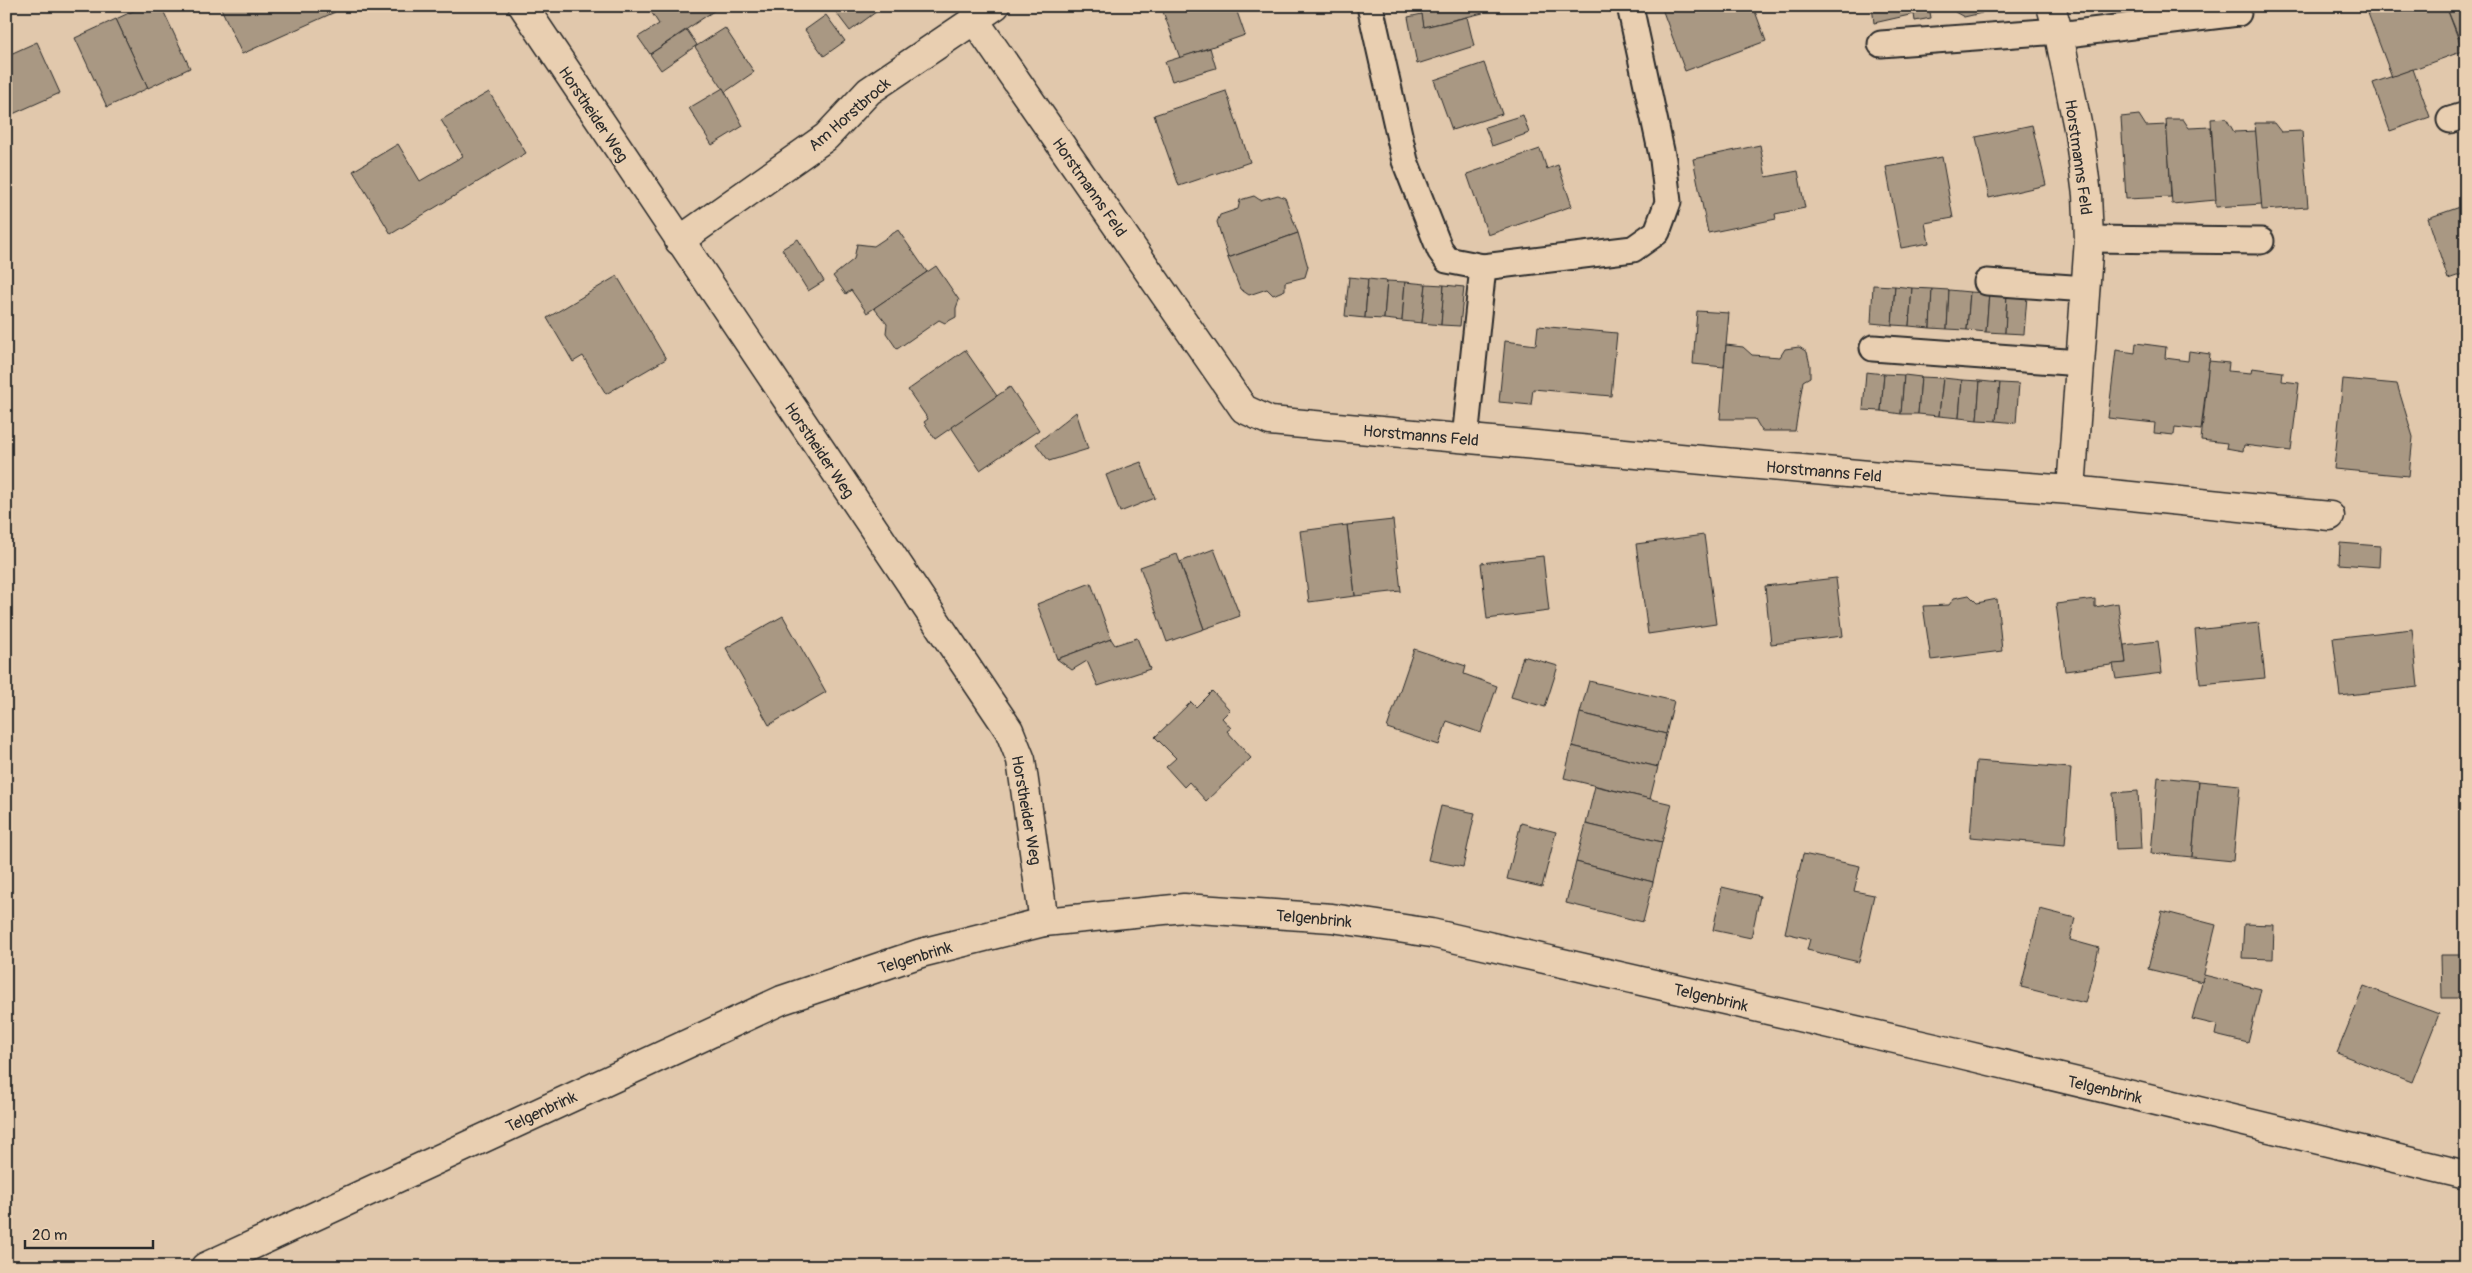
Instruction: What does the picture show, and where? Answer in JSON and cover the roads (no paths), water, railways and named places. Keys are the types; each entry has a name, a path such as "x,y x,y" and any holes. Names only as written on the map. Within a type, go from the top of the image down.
{"street":[{"name":"Horstheider Weg","path":"523,6 1009,730 1021,760 1044,922"},
{"name":"Am Horstbrock","path":"679,241 826,137 869,92 985,13"},
{"name":"Horstmanns Feld","path":"985,13 1244,409 1270,421 1880,476 2071,490 2330,516"},
{"name":"Horstmanns Feld","path":"2056,24 2079,133 2087,195 2089,239 2071,490"},
{"name":"Telgenbrink","path":"205,1267 782,1000 920,953 1044,922 1184,908 1332,918 1431,933 1942,1050 2466,1175"}],"lane":[{"path":"1370,6 1405,161 1440,250 1448,260 1483,267 1633,249 1657,232 1668,202 1663,160 1630,6"},
{"path":"1881,44 2056,24 2238,13"},
{"path":"2089,239 2261,241"},
{"path":"1465,439 1483,267"},
{"path":"1987,282 2086,289"},
{"path":"1873,348 2080,363"}]}
